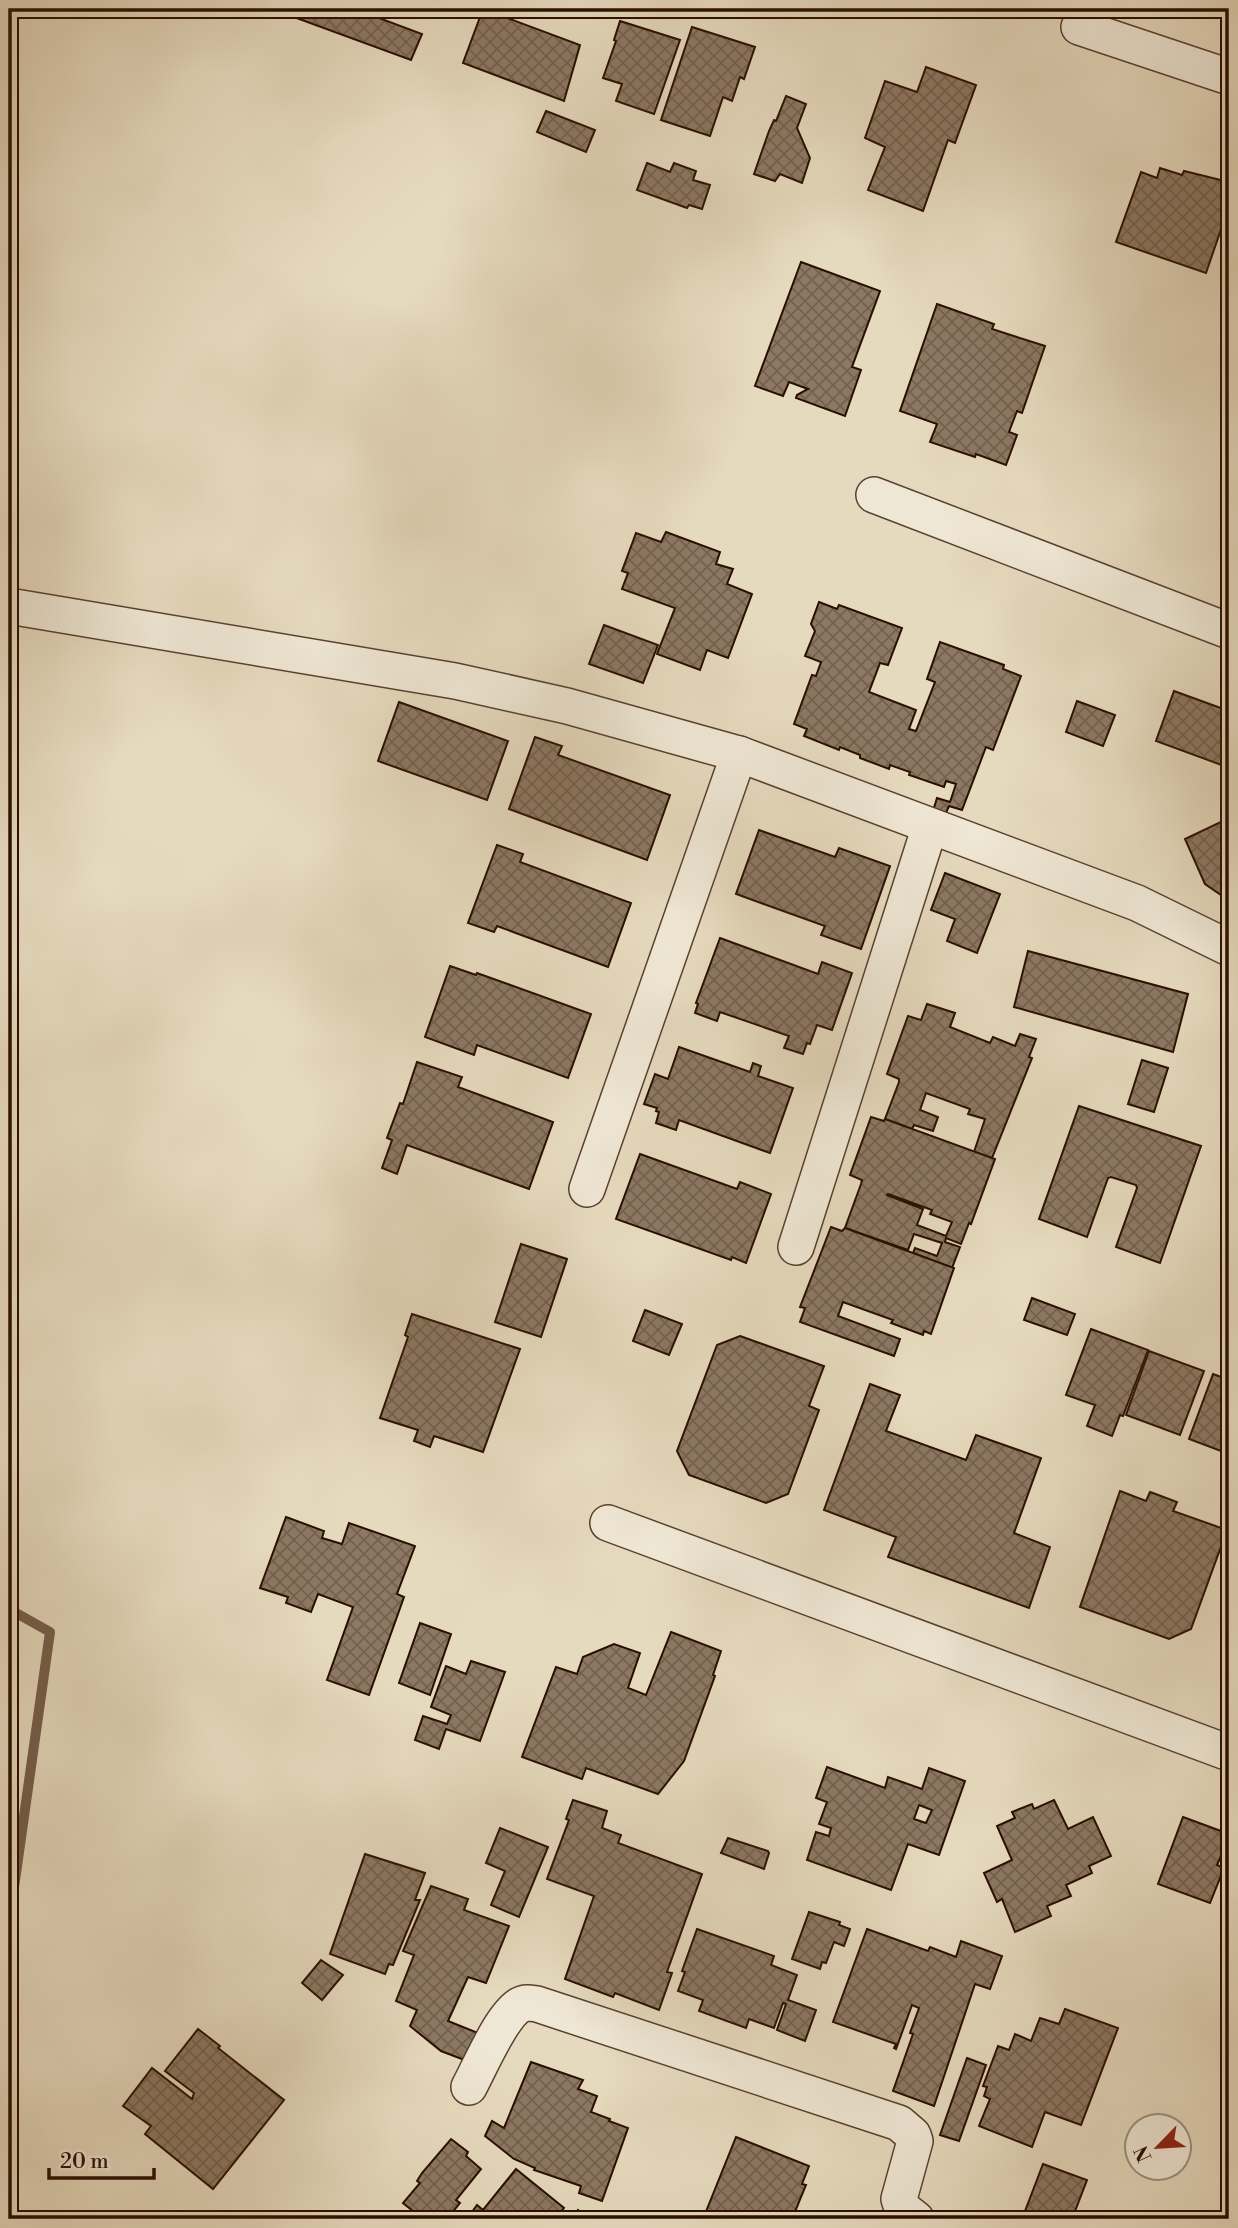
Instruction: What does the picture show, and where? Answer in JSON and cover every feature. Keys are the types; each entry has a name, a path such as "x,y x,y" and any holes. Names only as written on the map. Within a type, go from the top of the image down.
{"street":[{"path":"1079,27 1229,77"},
{"path":"874,495 1229,631"},
{"path":"9,606 455,681 567,706 739,754 1136,903 1229,948"},
{"path":"587,1189 739,754"},
{"path":"796,1247 930,826"},
{"path":"608,1523 1229,1753"},
{"path":"469,2087 504,2020 523,2003 537,2004 899,2123 913,2135 915,2141 899,2199 902,2208 916,2219"}],"building":[{"path":"272,9 355,9 422,34 411,60"},
{"path":"483,9 580,45 564,101 463,63"},
{"path":"620,21 680,40 654,114 616,101 622,84 603,78"},
{"path":"692,27 755,47 744,79 740,77 732,101 723,97 710,136 661,120"},
{"path":"926,67 976,85 955,143 948,140 923,211 868,190 885,147 865,138 885,81 917,92"},
{"path":"786,96 806,104 797,128 810,158 802,183 780,174 775,181 754,174 769,131"},
{"path":"546,111 595,130 586,152 537,132"},
{"path":"647,163 670,172 674,163 696,171 693,180 710,185 702,209 689,205 687,208 637,190"},
{"path":"1160,168 1182,175 1184,171 1229,182 1229,206 1206,273 1116,242 1141,172 1157,178"},
{"path":"801,262 880,291 852,367 861,370 845,416 796,398 808,389 789,382 783,396 755,386"},
{"path":"937,304 994,324 992,329 1045,346 1022,413 1017,411 1009,432 1017,435 1006,465 930,442 937,424 900,411"},
{"path":"666,532 720,552 716,564 733,569 727,584 752,594 728,658 707,650 700,670 657,654 675,608 622,589 628,573 622,571 636,533 661,542"},
{"path":"819,602 837,609 839,605 902,628 888,665 880,663 869,692 916,710 909,729 916,731 935,682 927,679 940,642 1004,665 1003,669 1021,676 993,750 986,747 962,810 949,806 945,815 933,811 937,798 950,802 956,784 946,781 944,787 890,765 889,769 840,747 839,750 804,736 807,729 794,724 812,675 816,676 821,662 805,656 815,631 811,624"},
{"path":"604,625 658,645 643,683 589,664"},
{"path":"1174,691 1229,711 1229,772 1227,767 1156,741"},
{"path":"1077,701 1115,715 1103,746 1066,732"},
{"path":"399,702 508,741 487,800 378,761"},
{"path":"535,737 562,746 558,755 670,795 647,860 509,809"},
{"path":"1229,818 1229,895 1224,897 1205,884 1185,839"},
{"path":"759,830 835,857 839,848 890,866 861,949 821,935 825,926 736,894"},
{"path":"497,845 523,854 520,862 631,903 608,967 497,926 494,932 468,923"},
{"path":"945,873 1000,894 977,953 947,941 955,919 931,910"},
{"path":"720,938 818,974 822,962 852,973 832,1030 817,1025 803,1054 784,1048 789,1036 720,1012 717,1021 695,1013 696,1003"},
{"path":"1028,951 1188,994 1173,1052 1014,1007"},
{"path":"450,966 591,1014 568,1078 477,1045 474,1055 425,1037"},
{"path":"927,1004 955,1013 950,1027 990,1043 993,1037 1015,1046 1020,1034 1036,1039 1029,1057 1032,1058 992,1158 974,1152 985,1119 968,1114 970,1109 926,1093 920,1110 938,1117 933,1131 914,1125 912,1129 885,1119 899,1082 899,1079 887,1074 908,1016 921,1020"},
{"path":"679,1047 750,1072 753,1063 761,1066 758,1076 793,1088 770,1153 679,1120 676,1130 656,1123 659,1112 656,1111 657,1108 644,1104 655,1074 668,1079"},
{"path":"1142,1060 1168,1068 1154,1112 1128,1104"},
{"path":"417,1062 462,1077 458,1087 553,1122 529,1189 407,1145 397,1174 382,1168 392,1140 387,1138 400,1103 403,1104"},
{"path":"1079,1106 1201,1146 1160,1263 1116,1247 1136,1185 1108,1178 1087,1237 1039,1219"},
{"path":"871,1117 884,1121 885,1119 995,1159 961,1244 946,1238 945,1242 960,1247 952,1268 913,1253 915,1248 937,1256 942,1243 914,1234 908,1250 845,1228 862,1180 850,1175","holes":["887,1195 932,1210 930,1214 952,1222 946,1236 917,1225 923,1209"]},
{"path":"640,1154 737,1189 740,1182 771,1194 746,1263 616,1219"},
{"path":"831,1227 842,1231 845,1228 954,1268 931,1334 924,1331 923,1335 891,1323 893,1320 843,1302 838,1316 900,1339 894,1356 800,1322 805,1308 800,1307"},
{"path":"521,1244 567,1259 541,1337 495,1322"},
{"path":"1032,1298 1075,1314 1067,1335 1024,1320"},
{"path":"645,1310 682,1324 669,1355 633,1341"},
{"path":"412,1314 520,1349 483,1452 434,1436 430,1447 414,1441 418,1430 380,1418 408,1337 405,1335"},
{"path":"1091,1329 1148,1350 1123,1416 1120,1415 1112,1436 1087,1426 1095,1405 1066,1395"},
{"path":"740,1336 824,1366 809,1406 819,1410 788,1494 766,1503 689,1475 677,1451 717,1345"},
{"path":"1149,1351 1204,1371 1180,1435 1126,1415"},
{"path":"1213,1374 1229,1380 1229,1454 1189,1439"},
{"path":"870,1384 900,1395 886,1431 966,1460 976,1435 1041,1458 1014,1533 1050,1547 1029,1608 888,1557 896,1537 824,1510"},
{"path":"1120,1491 1146,1501 1150,1492 1153,1493 1177,1502 1173,1511 1227,1530 1191,1629 1169,1639 1080,1607"},
{"path":"286,1517 324,1531 322,1538 342,1544 349,1523 415,1546 397,1594 404,1597 369,1695 327,1680 353,1607 318,1594 311,1612 286,1603 288,1597 260,1588"},
{"path":"420,1623 451,1634 430,1695 399,1683"},
{"path":"671,1632 721,1651 713,1675 715,1676 684,1761 658,1794 586,1768 582,1779 522,1757 556,1667 577,1674 583,1657 614,1644 640,1653 628,1688 646,1695"},
{"path":"471,1661 505,1672 480,1741 446,1729 439,1749 415,1740 423,1716 447,1724 451,1715 431,1707 446,1666 466,1674"},
{"path":"827,1767 885,1788 888,1777 922,1789 929,1768 965,1781 939,1855 908,1844 891,1890 807,1860 816,1832 829,1836 831,1828 819,1824 827,1802 816,1798","holes":["919,1805 932,1810 926,1823 914,1819"]},
{"path":"573,1800 607,1811 602,1828 621,1835 618,1843 702,1874 667,1972 672,1973 659,2010 615,1993 613,1997 565,1979 594,1896 547,1879 569,1820 566,1819"},
{"path":"1054,1800 1068,1829 1093,1817 1111,1856 1089,1866 1092,1873 1066,1885 1071,1896 1047,1906 1051,1916 1015,1932 1002,1899 997,1902 984,1873 1012,1860 997,1826 1015,1818 1012,1812 1032,1804 1034,1809"},
{"path":"1183,1817 1229,1834 1229,1850 1226,1859 1221,1856 1217,1865 1224,1868 1210,1903 1158,1884"},
{"path":"500,1828 548,1847 519,1917 491,1905 505,1871 486,1863"},
{"path":"728,1838 768,1851 764,1869 721,1853"},
{"path":"365,1854 425,1873 415,1900 420,1900 393,1965 389,1964 385,1974 330,1954"},
{"path":"431,1886 468,1899 464,1910 509,1926 486,1983 468,1977 448,2021 478,2033 467,2061 441,2051 410,2026 417,2010 396,2001 414,1955 403,1951"},
{"path":"809,1912 840,1922 839,1925 850,1929 844,1946 834,1942 826,1963 822,1962 820,1969 792,1959"},
{"path":"697,1929 774,1956 771,1965 797,1975 788,2000 816,2010 805,2041 777,2030 786,2004 783,2003 774,2028 749,2019 746,2028 699,2011 703,2000 678,1991"},
{"path":"867,1929 928,1951 930,1947 956,1957 961,1941 1002,1956 990,1989 975,1984 934,2106 893,2091 919,2008 912,2005 896,2049 896,2044 833,2022"},
{"path":"321,1960 343,1975 322,2000 302,1983"},
{"path":"1065,2009 1118,2028 1081,2125 1045,2112 1032,2147 979,2126 990,2099 984,2096 987,2087 983,2086 998,2046 1009,2050 1015,2034 1031,2041 1040,2018 1059,2024"},
{"path":"198,2029 284,2100 213,2189 145,2134 151,2126 123,2106 152,2068 192,2099 194,2093 165,2071"},
{"path":"967,2058 986,2065 959,2141 940,2135"},
{"path":"531,2062 583,2080 578,2089 597,2096 591,2112 628,2128 602,2201 579,2193 581,2186 534,2170 535,2168 514,2159 485,2136 492,2121 504,2128"},
{"path":"736,2137 809,2166 802,2184 806,2185 792,2219 703,2219"},
{"path":"451,2139 468,2152 466,2156 481,2169 456,2200 460,2203 447,2219 423,2219 403,2203 420,2183 417,2181 422,2173"},
{"path":"1043,2164 1087,2180 1072,2219 1022,2219"},
{"path":"516,2169 564,2208 555,2219 467,2219 477,2205 483,2210"},
{"path":"578,2210 589,2218 590,2219 571,2219"}],"waterway":[{"path":"9,1609 50,1632 9,1923"}]}
